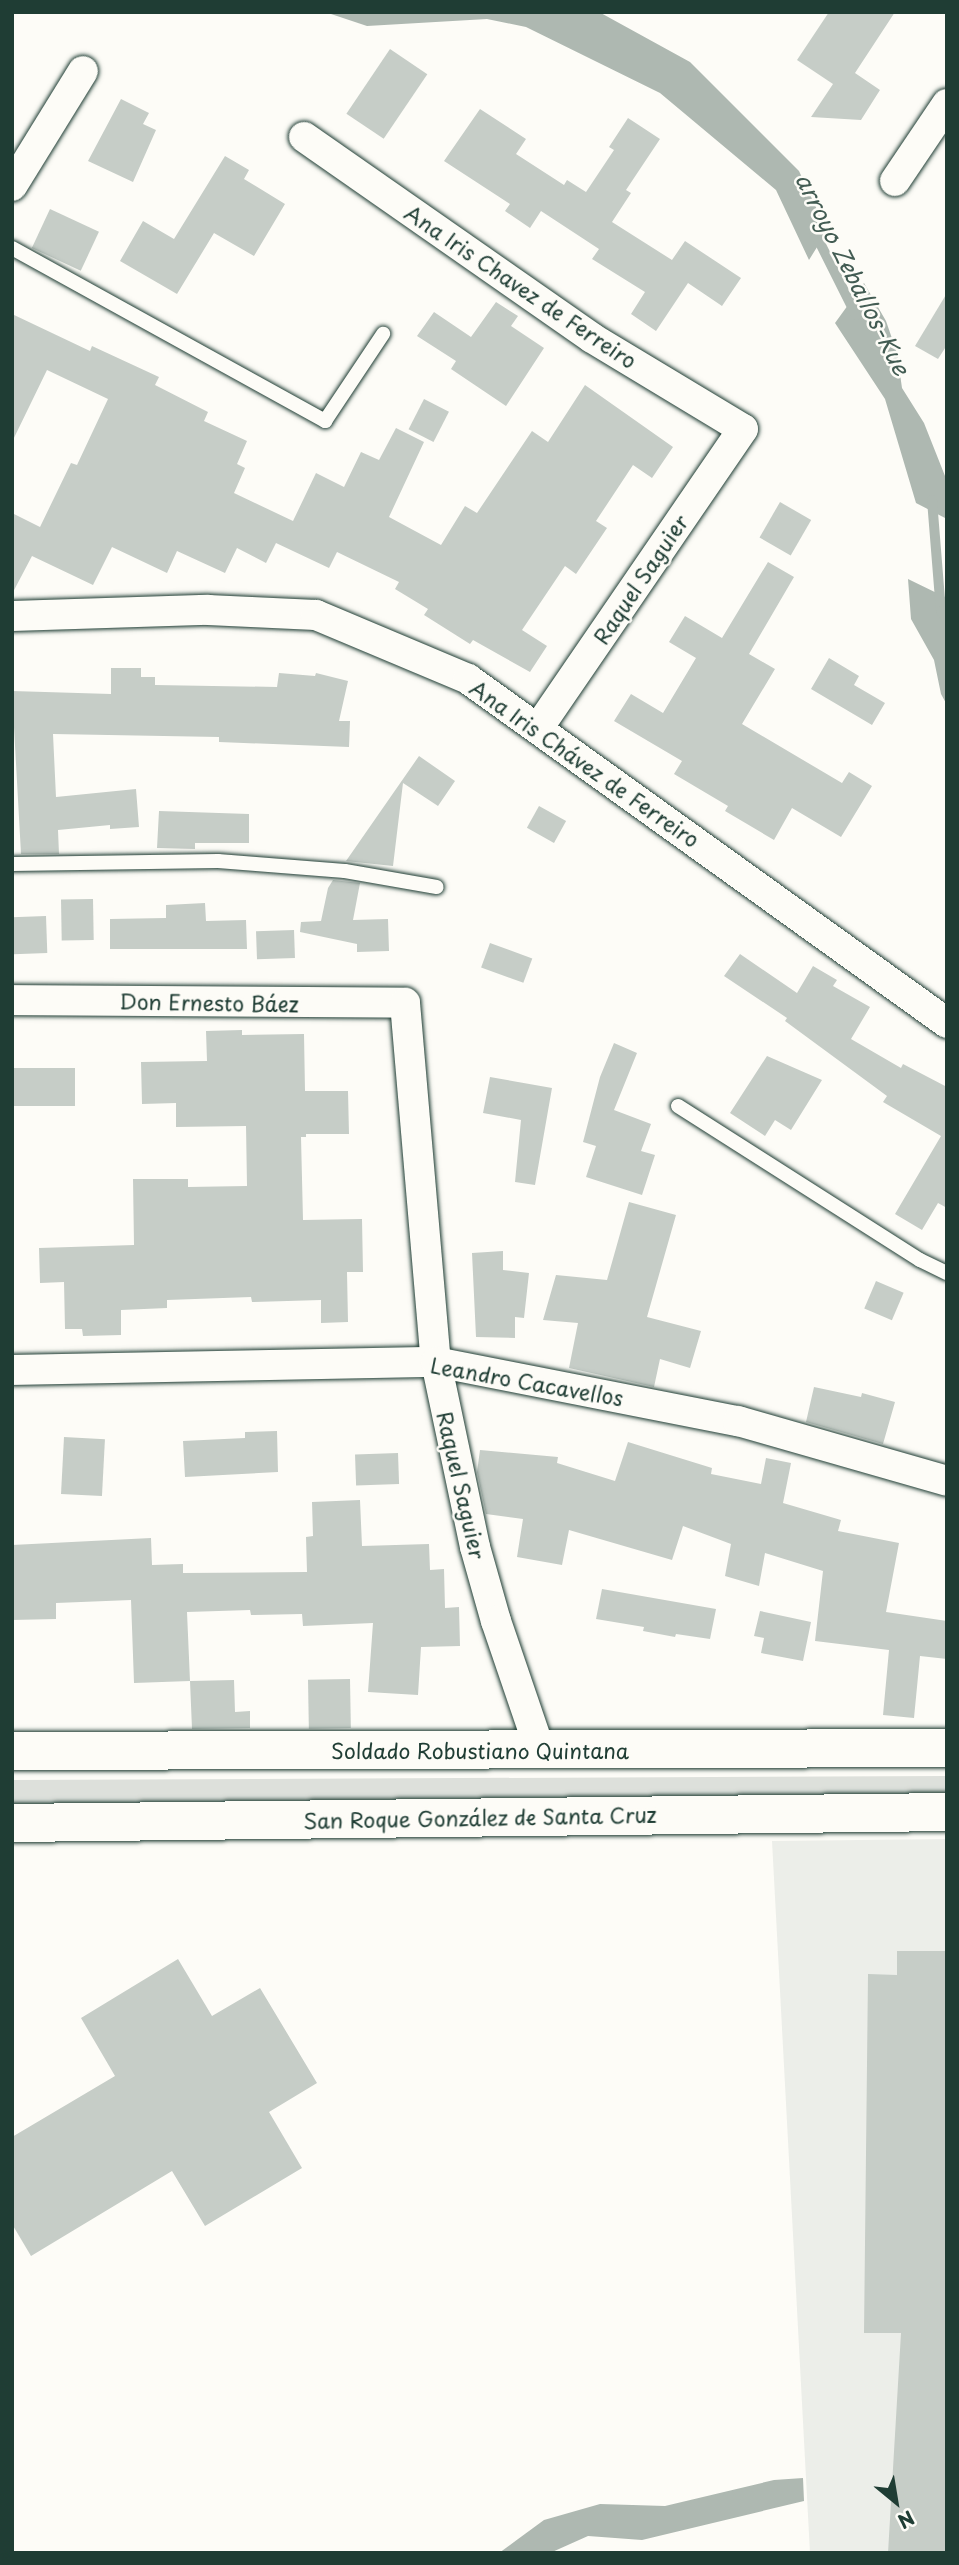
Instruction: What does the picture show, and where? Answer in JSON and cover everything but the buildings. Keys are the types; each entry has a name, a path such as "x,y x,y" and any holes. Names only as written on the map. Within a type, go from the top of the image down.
{"street":[{"path":"12,186 83,71"},
{"path":"895,181 947,104"},
{"name":"Ana Iris Chavez de Ferreiro","path":"304,137 593,338 743,429"},
{"name":"Raquel Saguier","path":"538,728 743,429"},
{"name":"Ana Iris Chávez de Ferreiro","path":"12,616 208,610 316,615 468,679 947,1023"},
{"name":"Don Ernesto Báez","path":"12,1000 405,1003"},
{"name":"Raquel Saguier","path":"405,1003 436,1362 475,1547 495,1621 540,1750"},
{"name":"Leandro Cacavellos","path":"12,1370 436,1362 738,1421 947,1481"},
{"name":"Soldado Robustiano Quintana","path":"12,1751 947,1748"},
{"name":"San Roque González de Santa Cruz","path":"12,1823 947,1812"}],"lane":[{"path":"12,248 325,421 383,334"},
{"path":"12,864 218,861 345,871 437,887"},
{"path":"678,1106 920,1260 947,1273"}],"shaded area":[{"path":"325,12 599,12 690,62 799,171 827,231 809,260 776,190 660,93 526,27 487,19 367,26"},
{"path":"864,283 886,321 897,353 902,388 924,423 947,481 947,519 916,503 885,399 835,323"},
{"path":"908,579 947,598 947,705 941,694 934,660 911,619"},
{"path":"947,1776 947,1801 12,1812 12,1780"},
{"path":"947,1839 947,2553 810,2553 772,1841"},
{"path":"803,2478 804,2501 642,2540 588,2536 550,2553 499,2553 544,2520 600,2504 665,2506 774,2480"}],"waterway":[{"name":"arroyo Zeballos-Kue","path":"814,231 856,315"},
{"name":"arroyo Zeballos-Kue","path":"932,500 941,611 947,620"}]}
